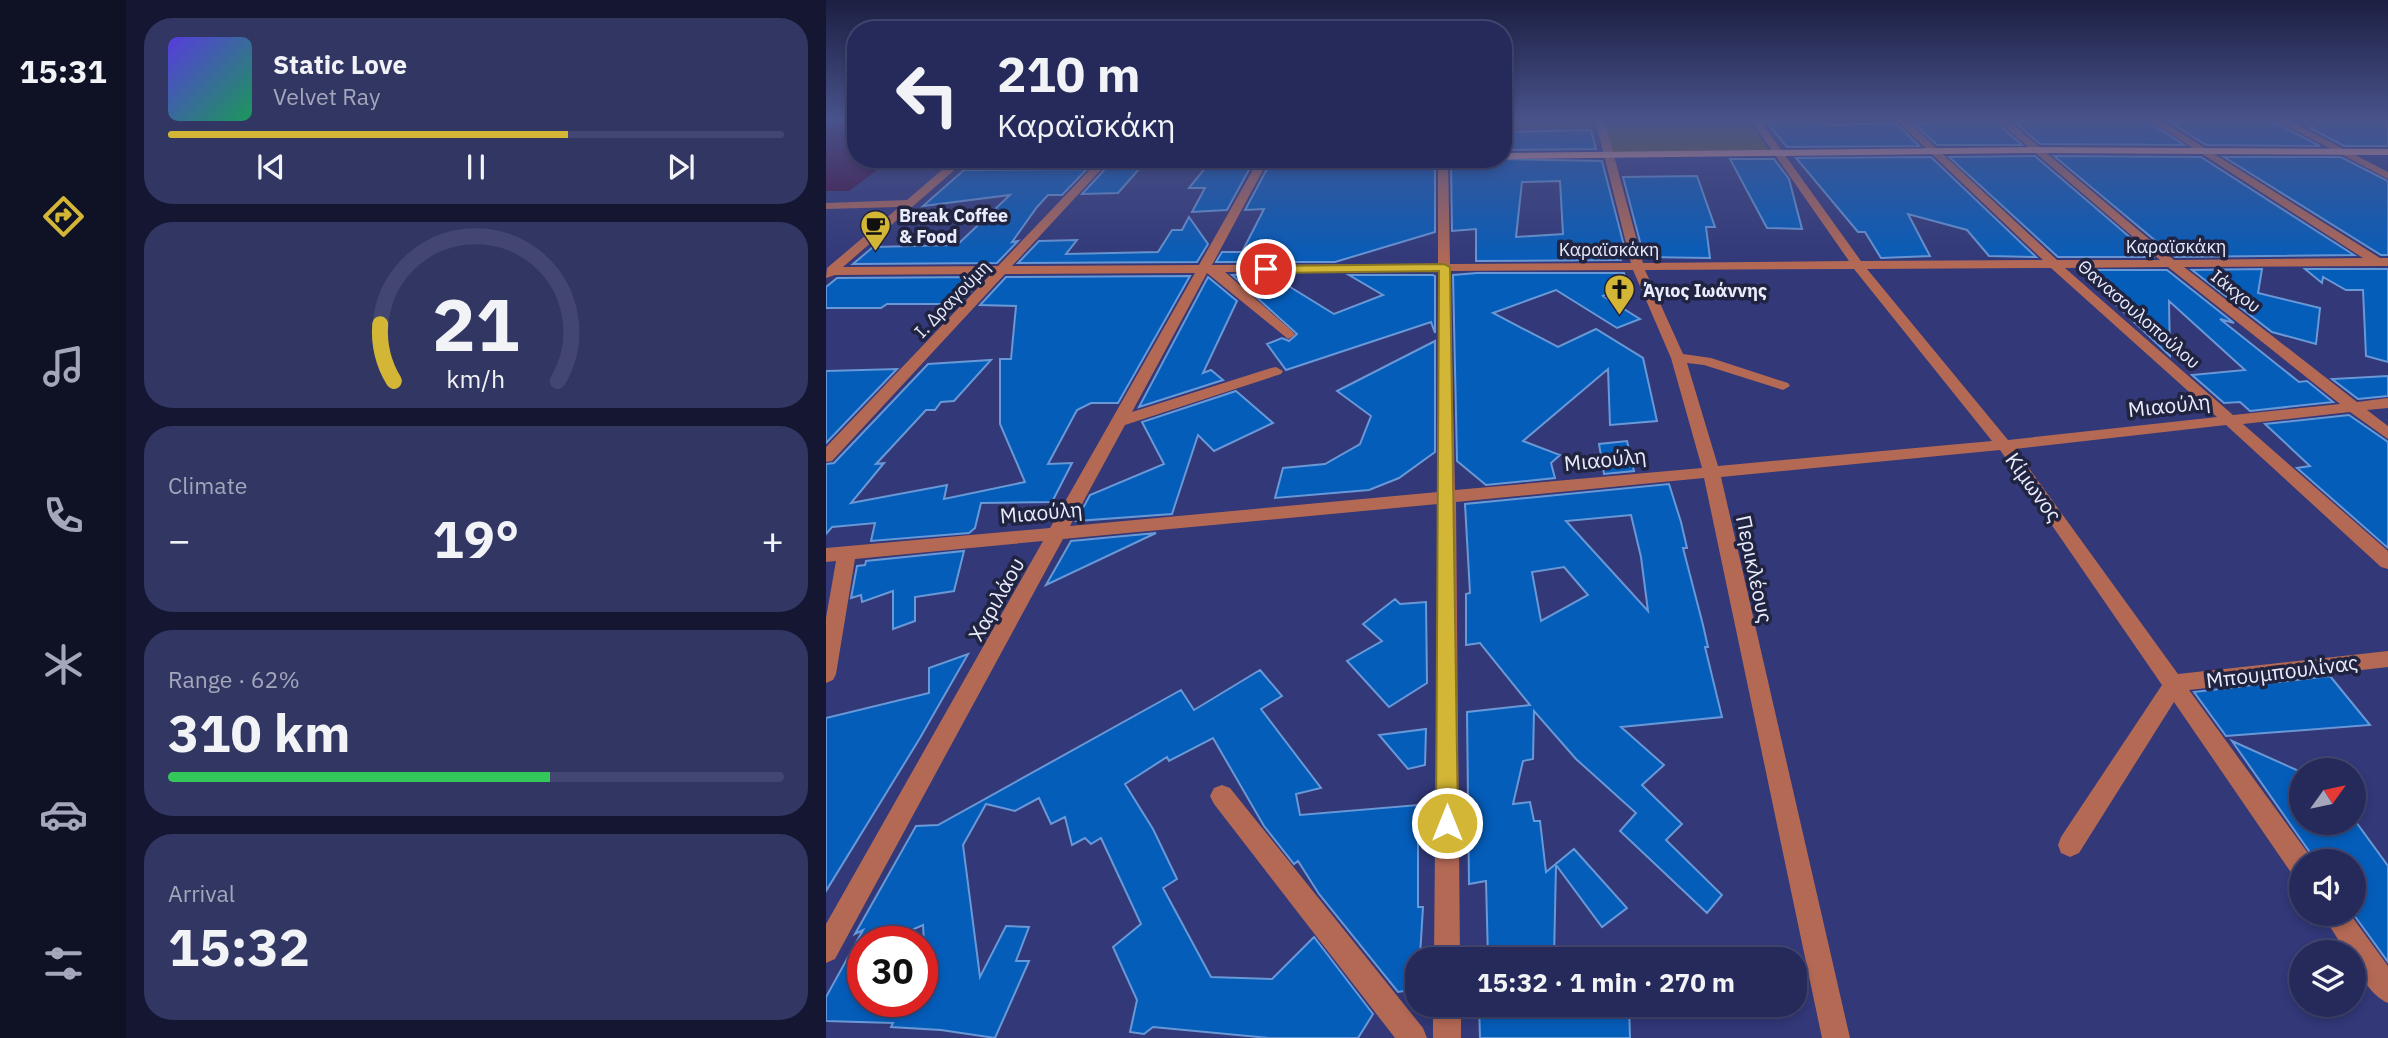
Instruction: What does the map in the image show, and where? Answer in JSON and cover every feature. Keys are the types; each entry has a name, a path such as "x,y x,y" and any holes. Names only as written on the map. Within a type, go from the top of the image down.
{"street":[{"name":"Περικλέους","path":"1610,167 1638,267 1678,358 1711,471 1836,1038"},
{"name":"Κίμωνος","path":"1790,167 1858,267 2004,445 2291,849"},
{"name":"Θανασουλοπούλου","path":"1950,167 2053,264 2234,421 2388,562"},
{"name":"Ιάκχου","path":"2055,167 2171,263 2388,434"},
{"path":"2229,167 2382,262 2388,270"},
{"path":"2371,167 2388,176"},
{"path":"828,273 951,168"},
{"name":"Ι. Δραγούμη","path":"826,457 1097,168"},
{"name":"Χαριλάου","path":"826,950 1121,421 1209,270 1260,168"},
{"path":"1443,168 1447,497 1447,947"},
{"path":"826,206 911,203"},
{"name":"Καραϊσκάκη","path":"828,273 2382,262"},
{"path":"1209,270 1288,335"},
{"path":"1678,358 1706,361 1783,386"},
{"path":"1121,421 1276,371"},
{"name":"Μιαούλη","path":"826,555 2004,445 2388,403"},
{"path":"826,674 847,553"},
{"name":"Μπουμπουλίνας","path":"2175,683 2388,659"},
{"path":"2070,845 2175,683"},
{"path":"1222,796 1413,1038"},
{"path":"2343,926 2388,989"},
{"path":"1447,1017 1447,1038"}],"shaded area":[{"path":"826,167 880,168 849,191 826,191"}],"building":[{"path":"1604,167 1627,257 1621,257 1621,260 1476,261 1476,229 1452,231 1451,168","holes":["1560,181 1563,234 1516,237 1522,182"]},
{"path":"1735,167 1780,167 1789,179 1802,229 1767,228"},
{"path":"1804,167 1942,167 2036,257 1989,256 1967,230 1908,214 1930,256 1881,258 1865,232 1858,232"},
{"path":"1960,167 2048,167 2153,257 2058,257"},
{"path":"2068,167 2217,167 2354,255 2175,257"},
{"path":"2241,167 2361,167 2388,181 2388,255 2381,255"},
{"path":"1106,168 1140,168 1118,193 1082,194"},
{"path":"1205,168 1250,168 1227,210 1192,212 1205,188 1189,188"},
{"path":"1267,168 1435,168 1435,232 1335,262 1216,262 1222,252 1242,252 1264,209 1245,210"},
{"path":"1087,169 1062,195 1048,195 1012,242 1018,241 997,263 853,264 873,247 957,245 1010,195 923,206 964,170"},
{"path":"1697,176 1715,227 1706,227 1710,258 1644,257 1623,177"},
{"path":"1189,217 1208,244 1197,262 1018,263 1039,241 1077,240 1066,254 1158,252 1172,230 1182,230"},
{"path":"2262,269 2258,293 2320,308 2316,344 2272,332 2192,270"},
{"path":"2305,269 2388,269 2388,362 2366,356 2363,290 2346,290 2323,277 2322,283"},
{"path":"2090,270 2167,270 2234,323 2220,319 2299,382 2307,381 2333,402 2250,411 2240,402 2224,403 2192,375 2245,370 2169,301 2170,356 2111,300 2121,299"},
{"path":"1624,273 1627,286 1603,296 1640,319 1617,328 1556,290 1493,313 1558,347 1596,329 1643,358 1657,421 1610,425 1608,369 1523,441 1560,455 1551,463 1555,478 1486,485 1457,461 1453,275"},
{"path":"1269,274 1334,314 1383,295 1349,275 1433,275 1435,333 1431,322 1286,370 1267,344 1282,338 1289,341 1297,334 1232,275"},
{"path":"1190,276 1118,403 1091,403 1077,410 1048,464 1072,463 1052,502 981,503 975,528 969,533 871,541 875,523 832,527 826,534 826,464 834,463 928,364 991,360 954,401 941,402 935,410 926,410 876,464 884,463 851,503 947,485 944,499 1025,482 1000,424 1000,359 1011,359 1016,306 980,305 1006,277"},
{"path":"985,277 958,304 887,304 881,308 826,308 826,287 837,278"},
{"path":"1208,277 1237,301 1203,373 1211,370 1223,380 1139,407"},
{"path":"1435,341 1435,452 1399,478 1369,490 1275,498 1283,468 1325,464 1360,444 1371,416 1337,391"},
{"path":"897,369 826,443 826,371"},
{"path":"2388,376 2388,396 2358,399 2332,379"},
{"path":"1236,391 1273,423 1214,451 1198,435 1172,514 1076,521 1090,495 1164,464 1142,422"},
{"path":"2349,415 2388,442 2388,548 2297,468 2310,466 2265,424"},
{"path":"1627,441 1634,471 1604,474 1599,444"},
{"path":"1669,484 1687,548 1683,548 1703,625 1708,647 1705,647 1722,717 1621,727 1664,765 1642,785 1682,824 1666,840 1722,895 1707,913 1620,831 1636,813 1576,759 1534,711 1533,759 1523,761 1513,804 1530,802 1534,821 1540,821 1546,872 1574,849 1627,908 1602,927 1556,865 1554,947 1488,947 1486,881 1469,884 1467,712 1530,705 1480,643 1466,645 1466,594 1470,593 1465,504","holes":["1631,515 1641,557 1648,611 1566,521","1564,567 1588,595 1541,621 1532,572"]},
{"path":"1156,533 1046,585 1071,541"},
{"path":"964,551 954,591 915,597 915,621 893,629 893,591 862,602 861,595 851,598 857,566 865,565 866,561"},
{"path":"1395,599 1400,604 1426,602 1427,683 1389,707 1347,661 1382,641 1363,624"},
{"path":"968,654 826,891 826,718 929,693 929,668"},
{"path":"1260,670 1282,696 1261,709 1321,788 1296,794 1300,815 1418,805 1418,907 1423,907 1421,947 1405,947 1405,991 1398,992 1319,894 1298,861 1294,864 1264,826 1213,738 1169,761 1167,757 1125,784 1153,829 1177,879 1163,888 1211,977 1272,979 1314,937 1373,1014 1358,1038 1269,1038 1153,1027 1144,1034 1130,1032 1137,1000 1113,947 1141,924 1101,838 1091,844 1085,838 1072,845 1065,817 1051,824 1039,798 1015,811 986,804 963,845 980,977 1006,926 1029,927 1016,961 1029,961 995,1038 941,1030 891,1027 893,1023 826,1021 826,997 847,959 847,1017 938,1017 938,926 860,926 916,826 938,825 1181,690 1194,710"},
{"path":"2330,676 2370,725 2226,736 2194,692"},
{"path":"1426,729 1425,765 1408,769 1379,735"},
{"path":"2232,741 2289,767 2289,822"},
{"path":"2298,835 2365,835 2388,866 2388,962 2362,926 2366,926 2366,849 2308,849"},
{"path":"1479,1017 1629,1017 1630,1038 1480,1038"}],"place":[{"name":"Break Coffee & Food","path":"876,252"},
{"name":"Άγιος Ιωάννης","path":"1620,317"}],"route":[{"path":"1266,269 1444,267 1447,823"}]}
